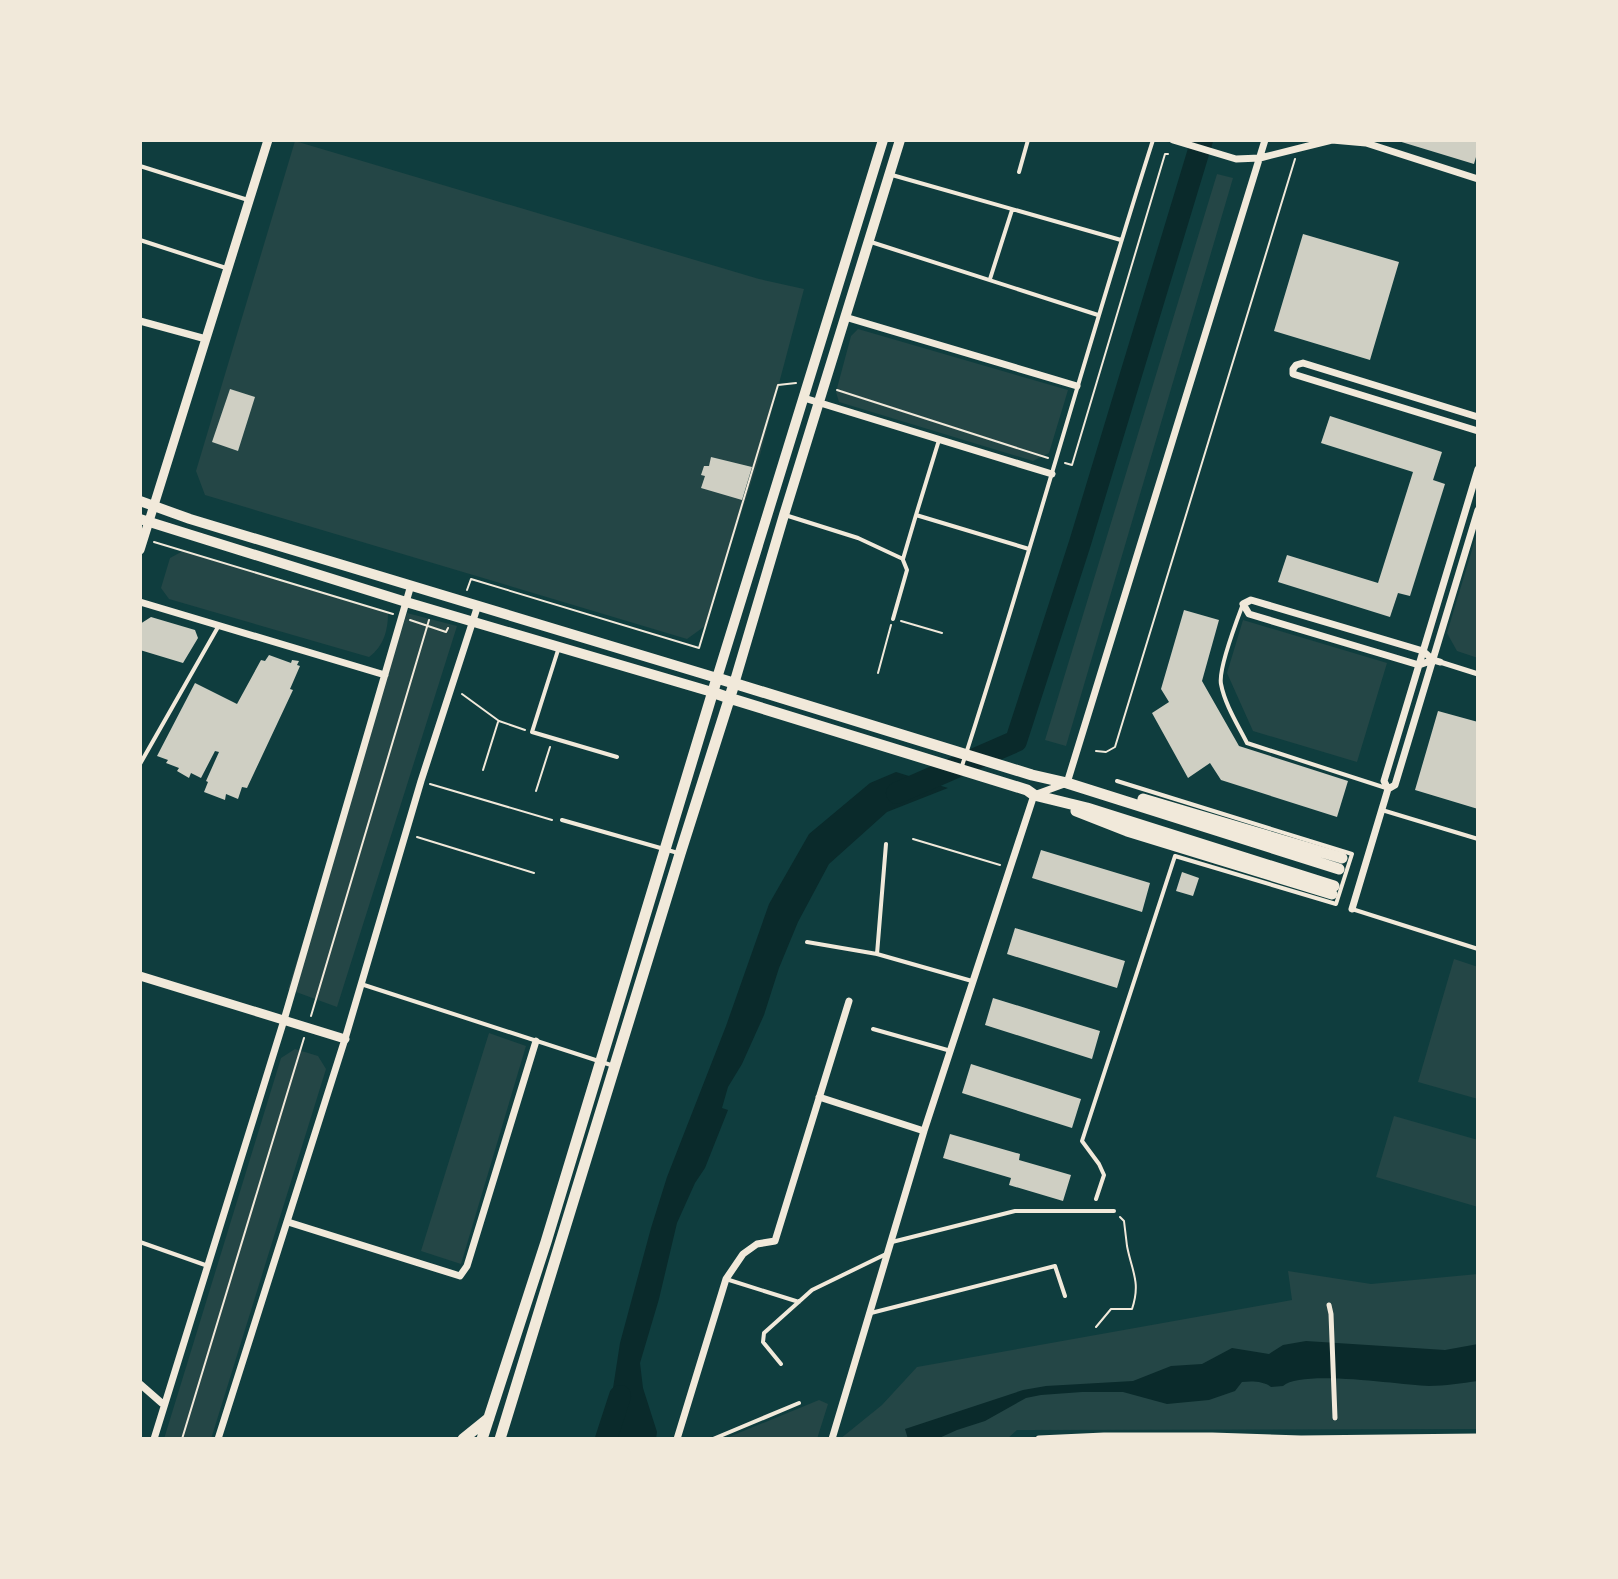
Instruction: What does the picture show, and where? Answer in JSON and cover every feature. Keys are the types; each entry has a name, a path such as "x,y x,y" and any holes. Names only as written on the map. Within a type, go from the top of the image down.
{"main road":[{"path":"482,1439 546,1242 883,140"},
{"path":"500,1439 900,140"},
{"path":"140,501 190,519 717,678 965,760 1113,790 1340,864"},
{"path":"144,520 916,755 965,760 1030,793 1087,808 1333,890"},
{"path":"463,1439 489,1418"}],"street":[{"path":"140,550 144,539 144,520 154,505 268,140"},
{"path":"1173,140 1236,159 1260,158 1332,140 1366,143 1478,179"},
{"path":"832,1439 924,1131 1010,868 1030,793 1067,783 1265,140"},
{"path":"845,317 1077,386"},
{"path":"140,321 206,339"},
{"path":"1478,417 1303,363 1293,369 1293,374 1478,431"},
{"path":"804,398 1052,474"},
{"path":"1352,909 1388,789 1384,781 1478,469"},
{"path":"1388,789 1395,785 1436,661 1478,510"},
{"path":"154,1439 284,1020 411,585"},
{"path":"1436,661 1419,665 1249,614 1243,604 1251,600 1423,651 1436,661 1478,674"},
{"path":"140,602 385,675"},
{"path":"218,1439 478,604"},
{"path":"140,976 345,1039"},
{"path":"677,1439 726,1279 743,1254 757,1244 775,1241 849,1001"},
{"path":"288,1222 460,1276 467,1266 536,1041"},
{"path":"819,1097 924,1131"},
{"path":"1329,1305 1335,1418"},
{"path":"140,1384 164,1405"},
{"path":"1039,1439 1104,1436 1301,1439 1478,1437"}],"lane":[{"path":"1019,172 1028,140"},
{"path":"965,760 1153,140"},
{"path":"140,166 250,200"},
{"path":"889,175 1121,240"},
{"path":"990,279 1012,210"},
{"path":"140,240 229,269"},
{"path":"869,241 1098,315"},
{"path":"893,619 907,570 903,559 939,440"},
{"path":"784,515 858,538 903,559"},
{"path":"916,515 1029,549"},
{"path":"1243,604 1220,681 1233,717 1247,743 1388,789"},
{"path":"140,764 218,626"},
{"path":"559,646 532,732 617,757"},
{"path":"1096,1199 1104,1175 1082,1141 1175,856 1336,904 1352,854 1117,781"},
{"path":"1382,810 1478,839"},
{"path":"562,820 680,854"},
{"path":"877,954 886,844"},
{"path":"1352,909 1478,949"},
{"path":"807,942 877,954 972,981"},
{"path":"361,984 616,1067"},
{"path":"873,1029 951,1051"},
{"path":"892,1242 1015,1211 1114,1211"},
{"path":"140,1242 208,1266"},
{"path":"781,1364 763,1342 764,1333 812,1290 888,1253"},
{"path":"871,1313 1055,1266 1065,1296"},
{"path":"726,1279 799,1302"},
{"path":"713,1439 799,1403"}],"path":[{"path":"1096,751 1106,752 1115,747 1298,148"},
{"path":"824,386 1072,465 1165,154 1168,154"},
{"path":"463,600 471,579 699,648 778,385 809,381"},
{"path":"144,539 446,632 454,615"},
{"path":"878,673 893,619 942,633"},
{"path":"451,687 499,721 532,732"},
{"path":"483,770 499,721"},
{"path":"536,791 553,737"},
{"path":"421,781 552,820"},
{"path":"405,834 534,873"},
{"path":"913,839 1010,868"},
{"path":"1096,1327 1111,1309 1132,1309 1136,1296 1124,1221 1114,1211"}],"shaded area":[{"path":"295,141 759,279 804,289 760,455 705,626 687,639 205,495 196,471"},
{"path":"1217,174 1233,178 1066,746 1045,740"},
{"path":"858,329 1068,390 1049,453 1033,461 839,402 836,392 851,336"},
{"path":"1478,530 1478,658 1457,651 1447,633"},
{"path":"183,551 388,613 384,637 369,657 169,599 161,588 170,558"},
{"path":"407,613 457,626 337,1007 288,989"},
{"path":"1243,620 1387,663 1357,762 1253,731 1227,673"},
{"path":"896,772 948,788 887,812 829,864 798,922 764,1015 728,1087 722,1108 728,1110 705,1168 677,1223 640,1363 643,1388 657,1432 656,1439 614,1439 609,1414 620,1343 651,1228 667,1177 726,1026 769,904 809,834 870,783"},
{"path":"1454,959 1478,967 1478,1099 1418,1082"},
{"path":"489,1033 526,1046 461,1264 421,1251"},
{"path":"295,1049 318,1056 326,1069 211,1439 164,1439 281,1058"},
{"path":"1394,1116 1478,1140 1478,1207 1376,1177"},
{"path":"1288,1271 1371,1284 1478,1274 1478,1429 1017,1430 1007,1439 840,1439 882,1405 917,1367 1292,1300"},
{"path":"1306,1341 1445,1350 1478,1344 1478,1381 1429,1386 1330,1378 1294,1381 1271,1387 1242,1382 1235,1391 1209,1400 1167,1404 1123,1392 1041,1395 1026,1398 985,1421 937,1439 908,1439 905,1429 1023,1390 1133,1381 1171,1366 1202,1364 1232,1348 1269,1354 1283,1345"},
{"path":"819,1400 828,1404 817,1439 724,1439"}],"building":[{"path":"1395,140 1478,140 1478,150 1474,164"},
{"path":"1303,234 1399,262 1370,360 1274,331"},
{"path":"230,389 255,397 238,451 212,442"},
{"path":"1330,416 1442,452 1433,480 1445,484 1410,596 1398,593 1390,617 1278,582 1287,555 1378,583 1413,472 1321,443"},
{"path":"711,457 752,467 742,500 701,488 705,476 701,475 704,466 709,466"},
{"path":"1184,610 1219,620 1202,681 1239,746 1348,781 1337,817 1221,780 1210,763 1188,778 1152,713 1169,702 1161,689"},
{"path":"151,617 195,630 198,638 183,663 140,650 140,624"},
{"path":"269,655 291,663 292,660 299,661 297,665 300,666 290,689 293,690 247,788 242,787 238,799 226,794 225,800 204,792 219,752 215,751 201,778 191,773 189,778 177,771 179,768 166,763 168,760 157,756 195,683 237,704 261,660 265,661"},
{"path":"1438,711 1478,722 1478,809 1415,790"},
{"path":"1041,850 1150,883 1142,912 1032,878"},
{"path":"1182,872 1199,878 1193,896 1176,891"},
{"path":"1015,928 1125,961 1117,988 1007,954"},
{"path":"993,998 1100,1031 1092,1059 985,1025"},
{"path":"971,1064 1081,1099 1072,1128 962,1093"},
{"path":"950,1134 1020,1154 1019,1160 1071,1175 1063,1201 1009,1185 1011,1178 943,1158"}],"waterway":[{"path":"897,793 1016,741 1080,543 1202,140"},
{"path":"606,1439 620,1396"}]}
